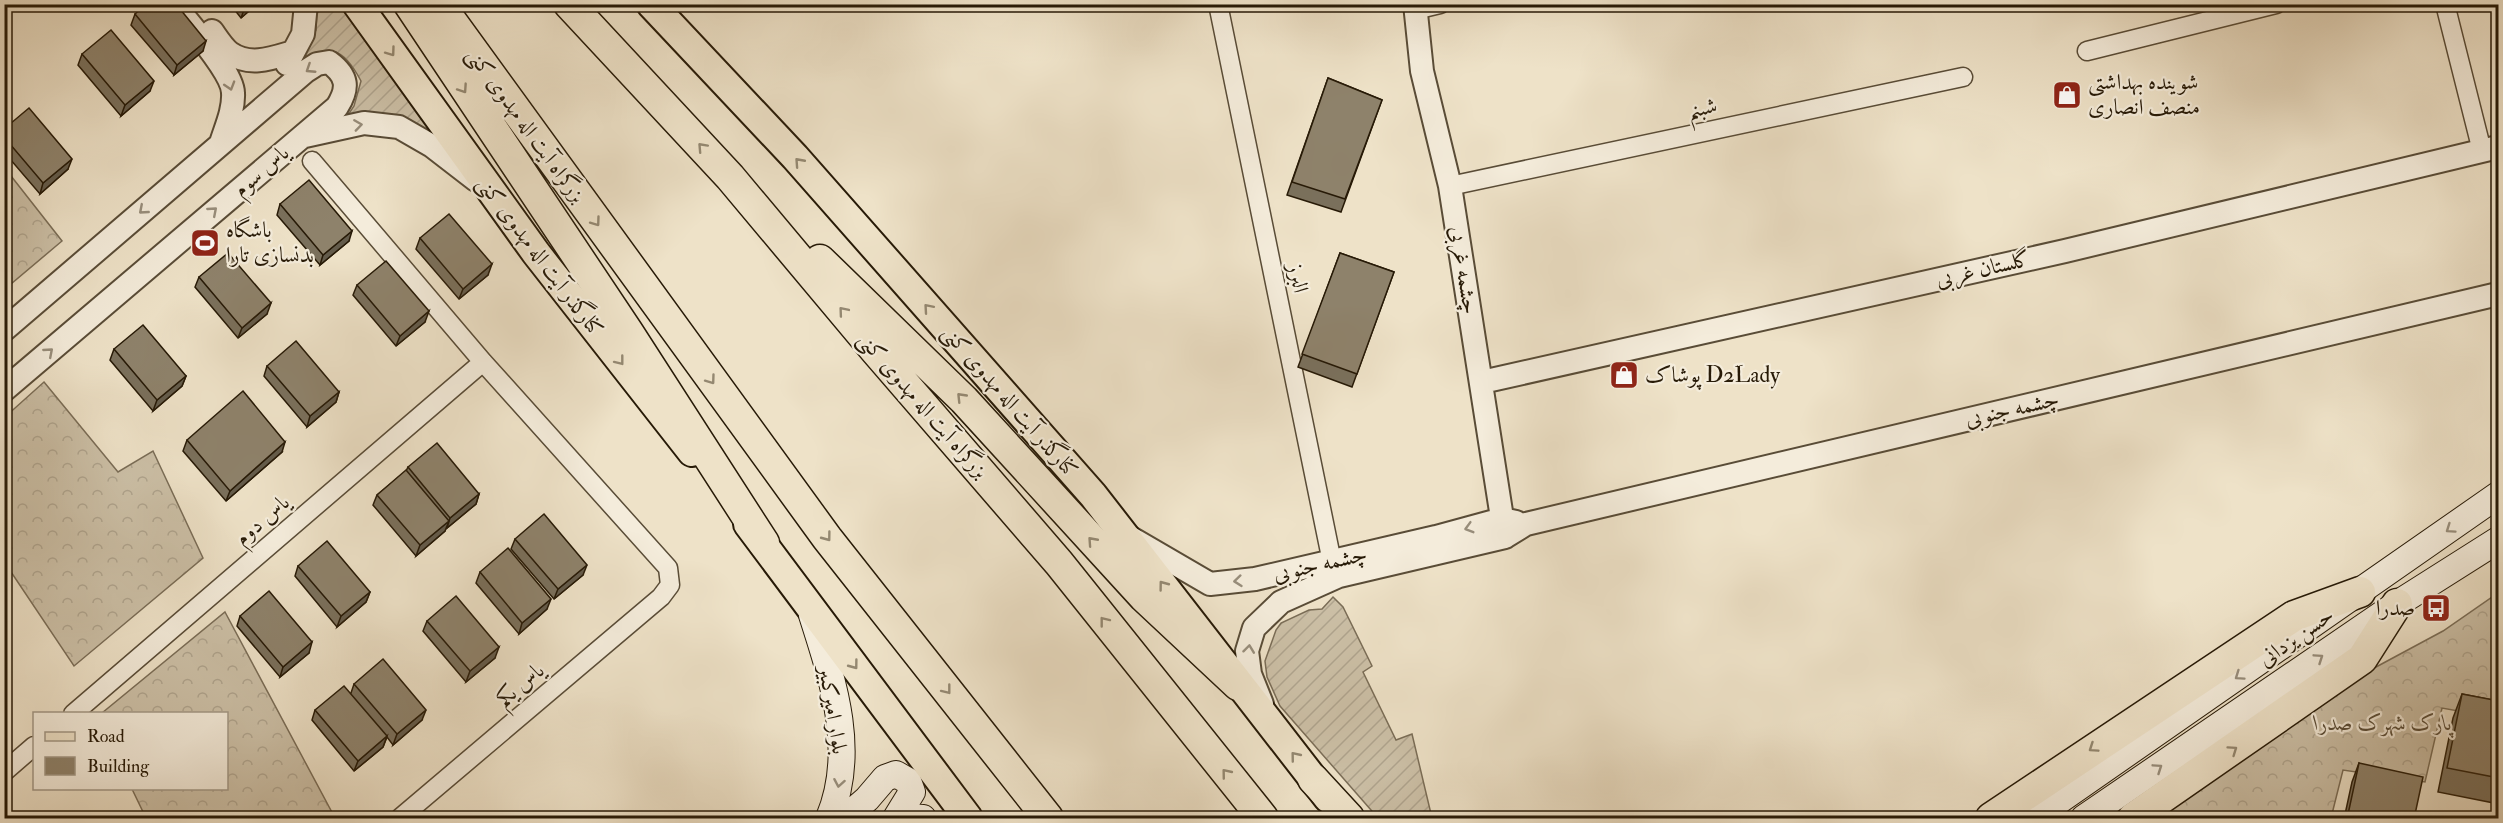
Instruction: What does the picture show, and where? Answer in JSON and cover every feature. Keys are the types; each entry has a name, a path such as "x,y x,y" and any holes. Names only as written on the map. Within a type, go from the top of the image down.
{"highway":[{"path":"409,4 415,18 634,342 764,543"},
{"name":"بزرگراه آیت اله مهدوی کنی","path":"439,4 827,538 1048,819"},
{"name":"بزرگراه آیت اله مهدوی کنی","path":"569,4 730,177 1059,563 1263,819"},
{"path":"730,177 857,294 964,399 1144,597 1238,685"},
{"path":"1991,819 2294,616 2360,592"},
{"path":"2133,819 2362,659 2397,604"},
{"path":"1313,779 1349,819"}],"main road":[{"name":"کنارگذر آیت اله مهدوی کنی","path":"357,4 565,292 764,543 968,819"},
{"name":"کنارگذر آیت اله مهدوی کنی","path":"651,4 667,16 795,157 1124,534 1238,685 1344,819"},
{"name":"حسن یزدانی","path":"2034,819 2499,495"},
{"name":"حسن یزدانی","path":"2084,819 2397,604 2499,540"},
{"name":"بلوار امیرکبیر","path":"808,603 830,671 842,739 840,784 829,819"},
{"path":"844,819 867,799 885,778 896,774 908,781 912,792 896,819"},
{"path":"902,819 910,817 923,819"}],"street":[{"path":"174,4 221,65 234,90 233,103 221,143"},
{"path":"189,4 230,53 248,61 264,61 293,52"},
{"path":"267,103 303,34 306,4"},
{"name":"البرز","path":"1218,4 1332,562"},
{"path":"1415,7 1440,4"},
{"path":"2087,51 2276,4"},
{"path":"2445,4 2490,149"},
{"name":"چشمه غربی","path":"1415,7 1422,70 1450,186 1504,528"},
{"path":"4,330 267,103 317,64 329,62 339,69 345,81 345,95 337,107 300,136"},
{"name":"شبنم","path":"1450,186 1963,77"},
{"name":"یاس سوم","path":"4,390 300,136 364,123 399,127 432,146 491,191"},
{"name":"گلستان غربی","path":"1482,382 2065,251 2490,149"},
{"path":"312,161 483,362"},
{"name":"چشمه جنوبی","path":"1124,534 1210,584 1255,579 1436,537 1526,524 2499,294"},
{"name":"یاس یکم","path":"400,819 655,602 670,585 668,568 483,362"},
{"name":"یاس دوم","path":"75,712 483,362"},
{"name":"چشمه جنوبی","path":"1270,724 1250,674 1247,651 1254,628 1281,602 1339,576 1504,528"},
{"path":"4,772 33,747"}],"green space":[{"path":"317,5 346,5 447,151 346,118 354,106 361,81 348,61 342,55 328,51 310,57 299,64 316,30"},
{"path":"4,167 62,241 5,289 4,289"},
{"path":"44,382 118,472 153,451 203,558 74,666 5,563 5,417"},
{"name":"پارک شهرک صدرا","path":"2498,593 2498,718 2442,708 2425,782 2343,770 2331,818 2152,818 2337,688 2443,631"},
{"path":"1333,597 1343,607 1372,666 1363,672 1396,740 1412,734 1432,818 1378,818 1280,706 1267,677 1265,661 1276,630 1281,623 1309,610 1322,609"},
{"path":"225,612 335,818 146,818 132,790 228,790 228,712 103,712"}],"building":[{"path":"146,4 176,4 206,41 177,65 135,14"},
{"path":"111,30 154,81 125,105 82,54"},
{"path":"1328,78 1382,100 1345,199 1292,182"},
{"path":"29,108 72,159 43,183 4,137 4,129"},
{"path":"309,180 352,231 323,255 280,204"},
{"path":"449,214 492,264 463,289 420,238"},
{"path":"228,253 271,303 242,328 199,277"},
{"path":"1340,253 1394,272 1357,374 1302,354"},
{"path":"386,261 429,311 400,336 357,285"},
{"path":"143,325 186,376 157,400 114,349"},
{"path":"296,341 339,392 310,416 267,366"},
{"path":"243,391 285,442 230,491 187,440"},
{"path":"437,443 479,494 450,518 408,467"},
{"path":"406,470 449,521 420,545 377,495"},
{"path":"544,514 587,565 558,589 515,539"},
{"path":"327,541 370,592 341,616 298,566"},
{"path":"508,548 551,599 522,623 480,572"},
{"path":"269,591 312,642 283,667 240,616"},
{"path":"456,596 499,647 470,671 427,621"},
{"path":"383,659 426,710 397,734 354,684"},
{"path":"344,686 387,736 358,761 315,710"},
{"path":"2462,694 2499,701 2499,778 2447,768"},
{"path":"2359,763 2423,777 2414,819 2347,819"}],"place":[{"name":"شوینده بهداشتی منصف انصاری","path":"2067,95"},
{"name":"باشگاه بدنسازی تارا","path":"205,243"},
{"name":"پوشاک D2Lady","path":"1624,375"},
{"name":"صدرا","path":"2436,608"}]}
